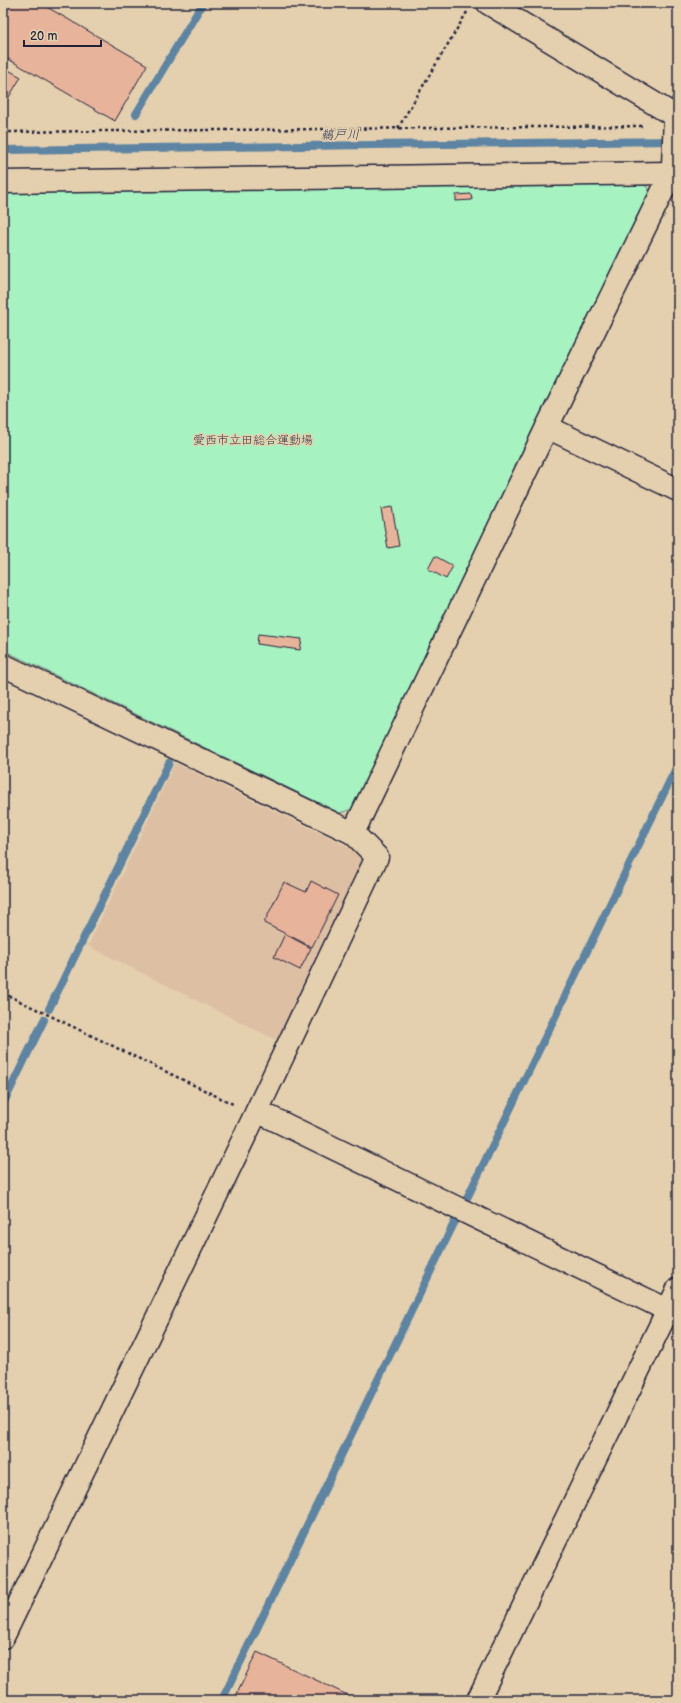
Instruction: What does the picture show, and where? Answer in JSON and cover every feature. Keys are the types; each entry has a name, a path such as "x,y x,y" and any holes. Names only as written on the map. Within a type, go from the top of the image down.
{"street":[{"path":"353,834 547,426 672,169 675,116 478,6"},
{"path":"3,182 672,169"},
{"path":"547,426 678,490"},
{"path":"3,665 353,834 377,857 256,1113 3,1637"},
{"path":"256,1113 673,1313"},
{"path":"478,1700 673,1313 678,1288"}],"path":[{"path":"398,129 478,6"},
{"path":"3,132 675,127"},
{"path":"3,993 256,1113"}],"shaded area":[{"path":"175,763 351,848 364,861 284,1044 88,946"}],"green space":[{"name":"愛西市立田総合運動場","path":"637,181 647,187 652,197 352,809 340,813 3,650 3,192"}],"building":[{"path":"3,3 40,3 147,65 115,121 3,56"},
{"path":"3,67 21,77 3,107"},
{"path":"471,194 472,200 456,201 456,195"},
{"path":"392,507 399,546 388,548 381,509"},
{"path":"435,556 453,566 446,579 428,569"},
{"path":"258,634 302,639 300,650 257,644"},
{"path":"311,881 338,895 312,947 264,923 284,882 306,892"},
{"path":"285,934 311,948 300,970 274,957"},
{"path":"257,1652 358,1700 234,1700"}],"waterway":[{"path":"136,114 203,3"},
{"path":"672,104 678,94"},
{"name":"鵜戸川","path":"3,150 673,141"},
{"path":"49,1009 169,763"},
{"path":"467,1198 678,764"},
{"path":"3,1104 44,1020"},
{"path":"222,1700 458,1215 462,1217"}]}
